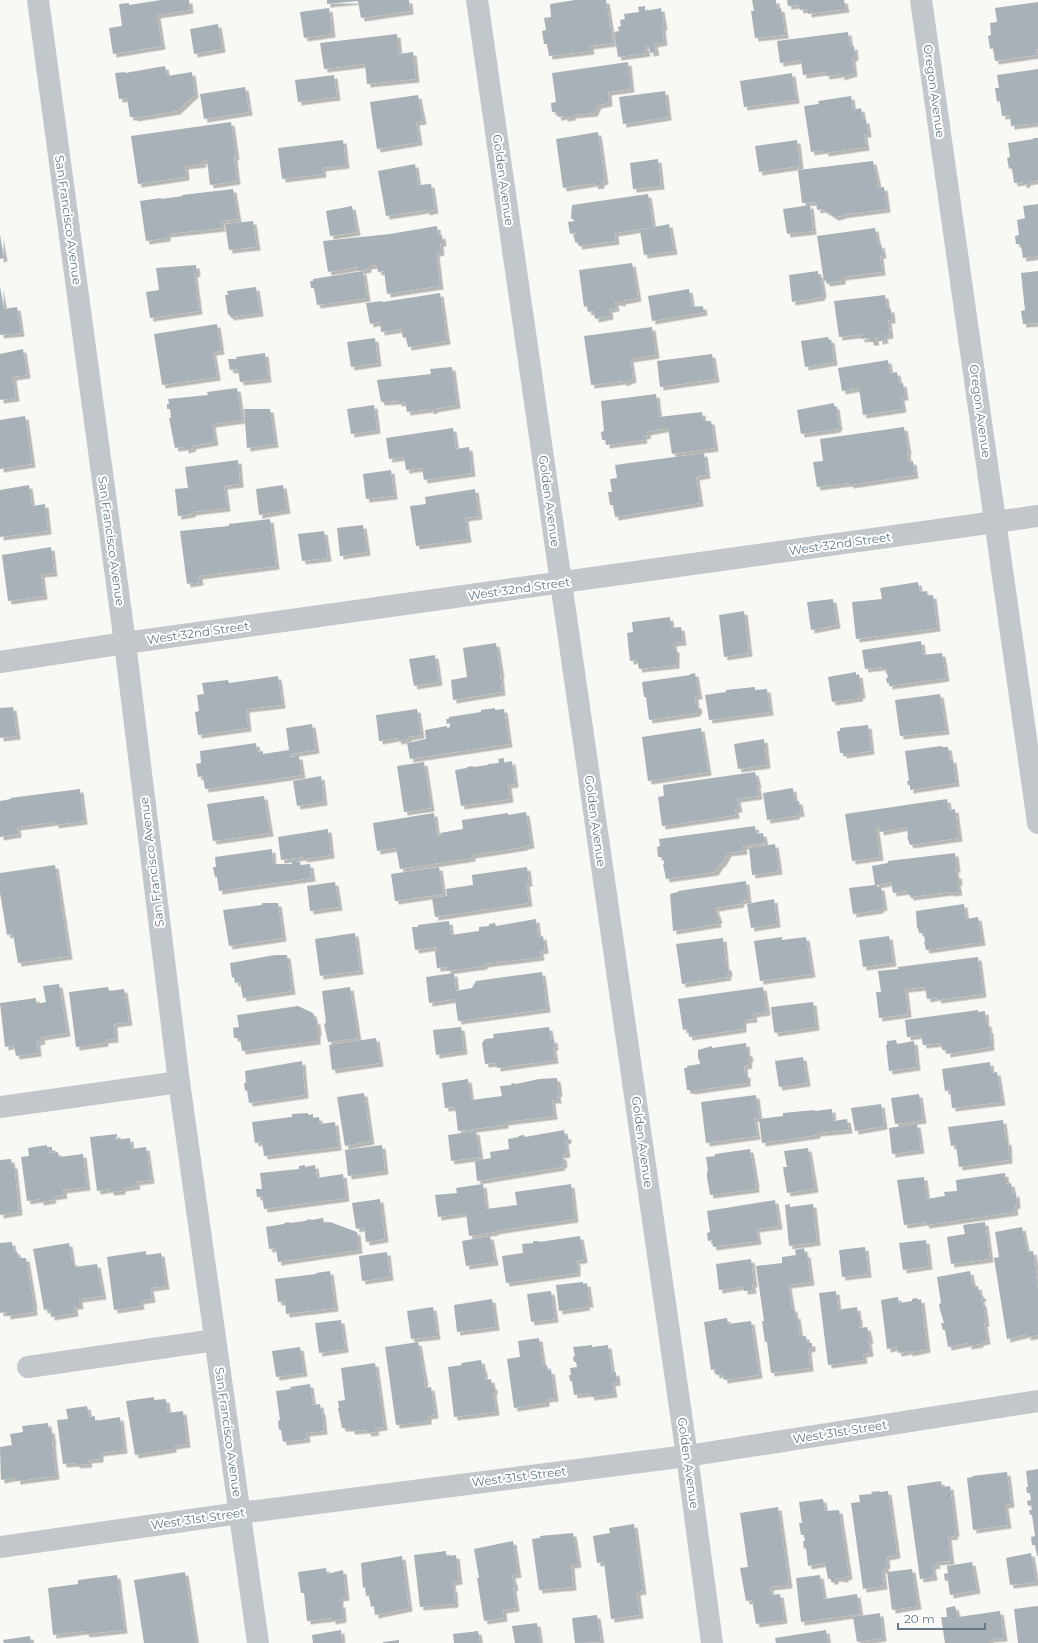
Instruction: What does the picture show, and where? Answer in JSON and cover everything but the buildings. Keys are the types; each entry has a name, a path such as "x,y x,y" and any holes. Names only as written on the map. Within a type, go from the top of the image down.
{"street":[{"name":"San Francisco Avenue","path":"38,0 125,643 179,1082 258,1643"},
{"name":"Golden Avenue","path":"477,0 687,1456 712,1643"},
{"name":"Oregon Avenue","path":"921,0 1038,823"},
{"name":"West 32nd Street","path":"0,662 125,643 1038,516"},
{"path":"0,1108 179,1082"},
{"path":"28,1367 215,1340"},
{"name":"West 31st Street","path":"0,1547 240,1513 687,1456 1038,1401"}]}
